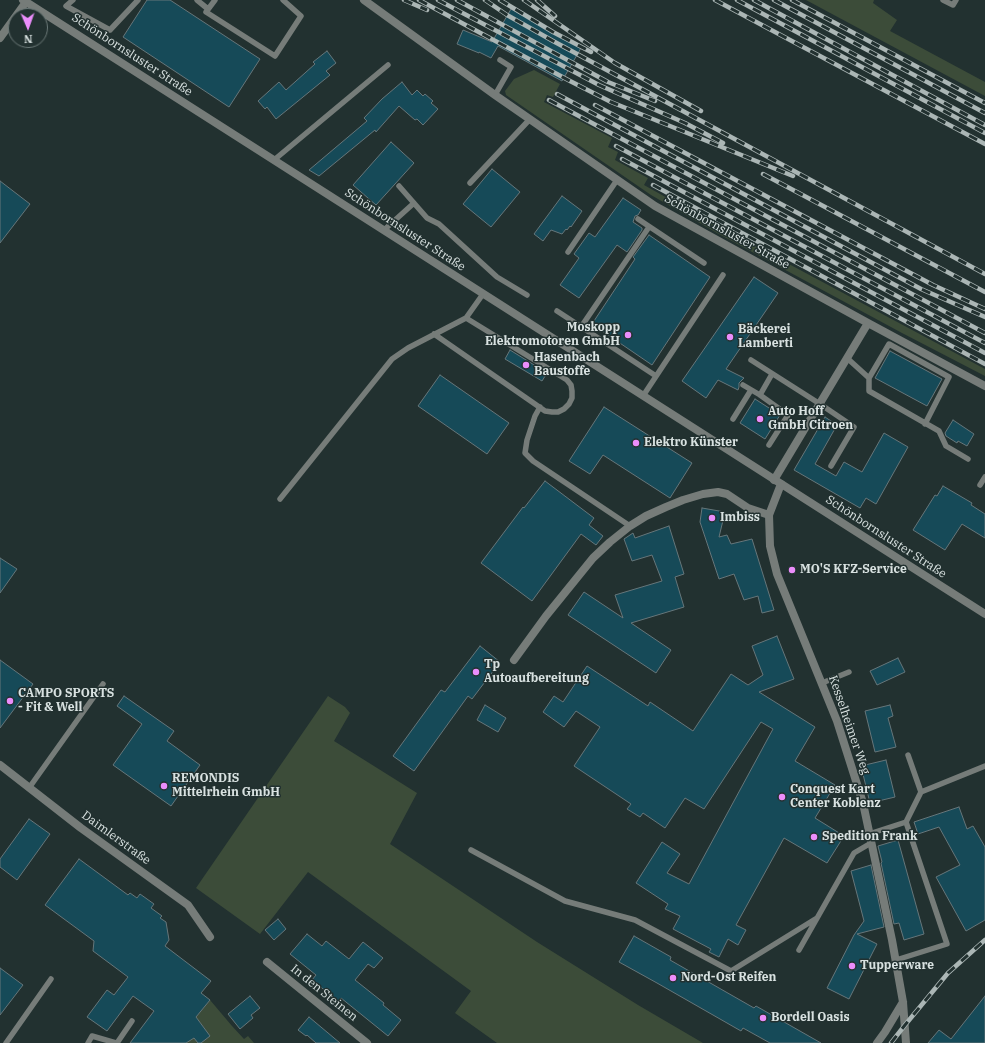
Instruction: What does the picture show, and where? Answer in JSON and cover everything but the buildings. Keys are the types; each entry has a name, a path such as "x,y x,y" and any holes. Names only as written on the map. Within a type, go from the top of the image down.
{"street":[{"name":"Schönbornsluster Straße","path":"364,0 495,95 655,206 985,386"},
{"name":"Schönbornsluster Straße","path":"25,1 985,614"},
{"path":"0,38 25,1"},
{"path":"777,482 820,404 868,323"},
{"name":"Kesselheimer Weg","path":"777,482 769,515 770,546 777,574 837,721 863,803 896,960 903,1002 906,1043"},
{"path":"514,660 575,578 593,558 630,526 646,516 683,500 703,494 718,492 727,494 748,508 769,515"},
{"name":"Daimlerstraße","path":"0,765 81,828 188,905 210,937"},
{"name":"In den Steinen","path":"267,962 367,1043"},
{"path":"877,1043 903,1002"}],"lane":[{"path":"73,0 66,6 110,30 138,0"},
{"path":"197,0 208,9"},
{"path":"215,0 206,12 275,56 301,16 283,0"},
{"path":"943,0 953,5 956,0"},
{"path":"495,95 511,67 500,60"},
{"path":"274,160 388,65"},
{"path":"470,183 530,119"},
{"path":"568,252 617,180"},
{"path":"399,186 427,218 439,224 497,277 527,296"},
{"path":"384,230 414,203"},
{"path":"638,219 704,263"},
{"path":"581,327 649,227"},
{"path":"643,396 723,275"},
{"path":"280,499 392,359 408,348 466,318 483,294"},
{"path":"557,311 656,376"},
{"path":"434,334 545,411 558,412 569,404 572,398 572,391 571,385 567,380 466,318"},
{"path":"925,424 949,377 889,344 869,378 870,391 925,424 939,431 946,446 968,459"},
{"path":"847,358 869,378"},
{"path":"751,360 854,427 831,466"},
{"path":"760,395 772,374"},
{"path":"743,384 788,415 769,445"},
{"path":"733,419 751,390"},
{"path":"540,408 535,416 527,440 525,453 533,461 630,526"},
{"path":"980,485 985,477"},
{"path":"822,683 849,672"},
{"path":"29,788 103,684"},
{"path":"908,756 921,792"},
{"path":"896,960 947,944 906,822 921,792 985,766"},
{"path":"869,834 906,822"},
{"path":"799,950 854,853 871,843"},
{"path":"471,850 565,901 635,920 731,971 817,918"},
{"path":"6,1043 51,979"},
{"path":"88,1043 92,1036 116,1043 132,1021"}],"green space":[{"path":"806,0 874,0 873,3 897,20 890,31 985,82 985,96"},
{"path":"534,70 560,84 553,97 547,95 544,102 612,138 608,147 618,152 615,160 648,178 644,185 985,369 985,376 717,233 651,195 506,95 505,91 514,79"},
{"path":"328,696 345,707 350,713 334,741 417,793 390,844 537,942 638,1005 703,1043 497,1043 455,1013 471,991 308,872 260,934 196,888"},
{"path":"210,1000 244,1039 248,1036 254,1043 186,1043 205,1029 196,1017"}],"railway":[{"path":"404,0 427,10"},
{"path":"419,0 611,102 793,176"},
{"path":"438,0 599,85 685,123 723,143"},
{"path":"457,0 608,82 655,101"},
{"path":"485,0 507,15 553,41 985,274"},
{"path":"500,0 553,32 591,52"},
{"path":"524,0 615,63 701,111"},
{"path":"537,0 555,16"},
{"path":"715,0 985,144"},
{"path":"737,0 985,133"},
{"path":"754,0 985,125"},
{"path":"774,0 985,113"},
{"path":"792,0 985,103"},
{"path":"557,94 921,289 985,317"},
{"path":"549,100 985,333"},
{"path":"595,105 933,285 985,309"},
{"path":"616,146 985,343"},
{"path":"622,159 985,353"},
{"path":"763,174 985,292"},
{"path":"653,185 985,364"},
{"path":"891,1043 948,973 985,940"}],"place":[{"name":"Moskopp Elektromotoren GmbH","path":"628,335"},
{"name":"Bäckerei Lamberti","path":"730,337"},
{"name":"Hasenbach Baustoffe","path":"526,365"},
{"name":"Auto Hoff GmbH Citroen","path":"760,419"},
{"name":"Elektro Künster","path":"636,443"},
{"name":"Imbiss","path":"712,518"},
{"name":"MO'S KFZ-Service","path":"792,570"},
{"name":"Tp Autoaufbereitung","path":"476,672"},
{"name":"CAMPO SPORTS - Fit & Well","path":"10,701"},
{"name":"REMONDIS Mittelrhein GmbH","path":"164,786"},
{"name":"Conquest Kart Center Koblenz","path":"782,797"},
{"name":"Spedition Frank","path":"814,837"},
{"name":"Tupperware","path":"852,966"},
{"name":"Nord-Ost Reifen","path":"673,978"},
{"name":"Bordell Oasis","path":"763,1018"}]}
